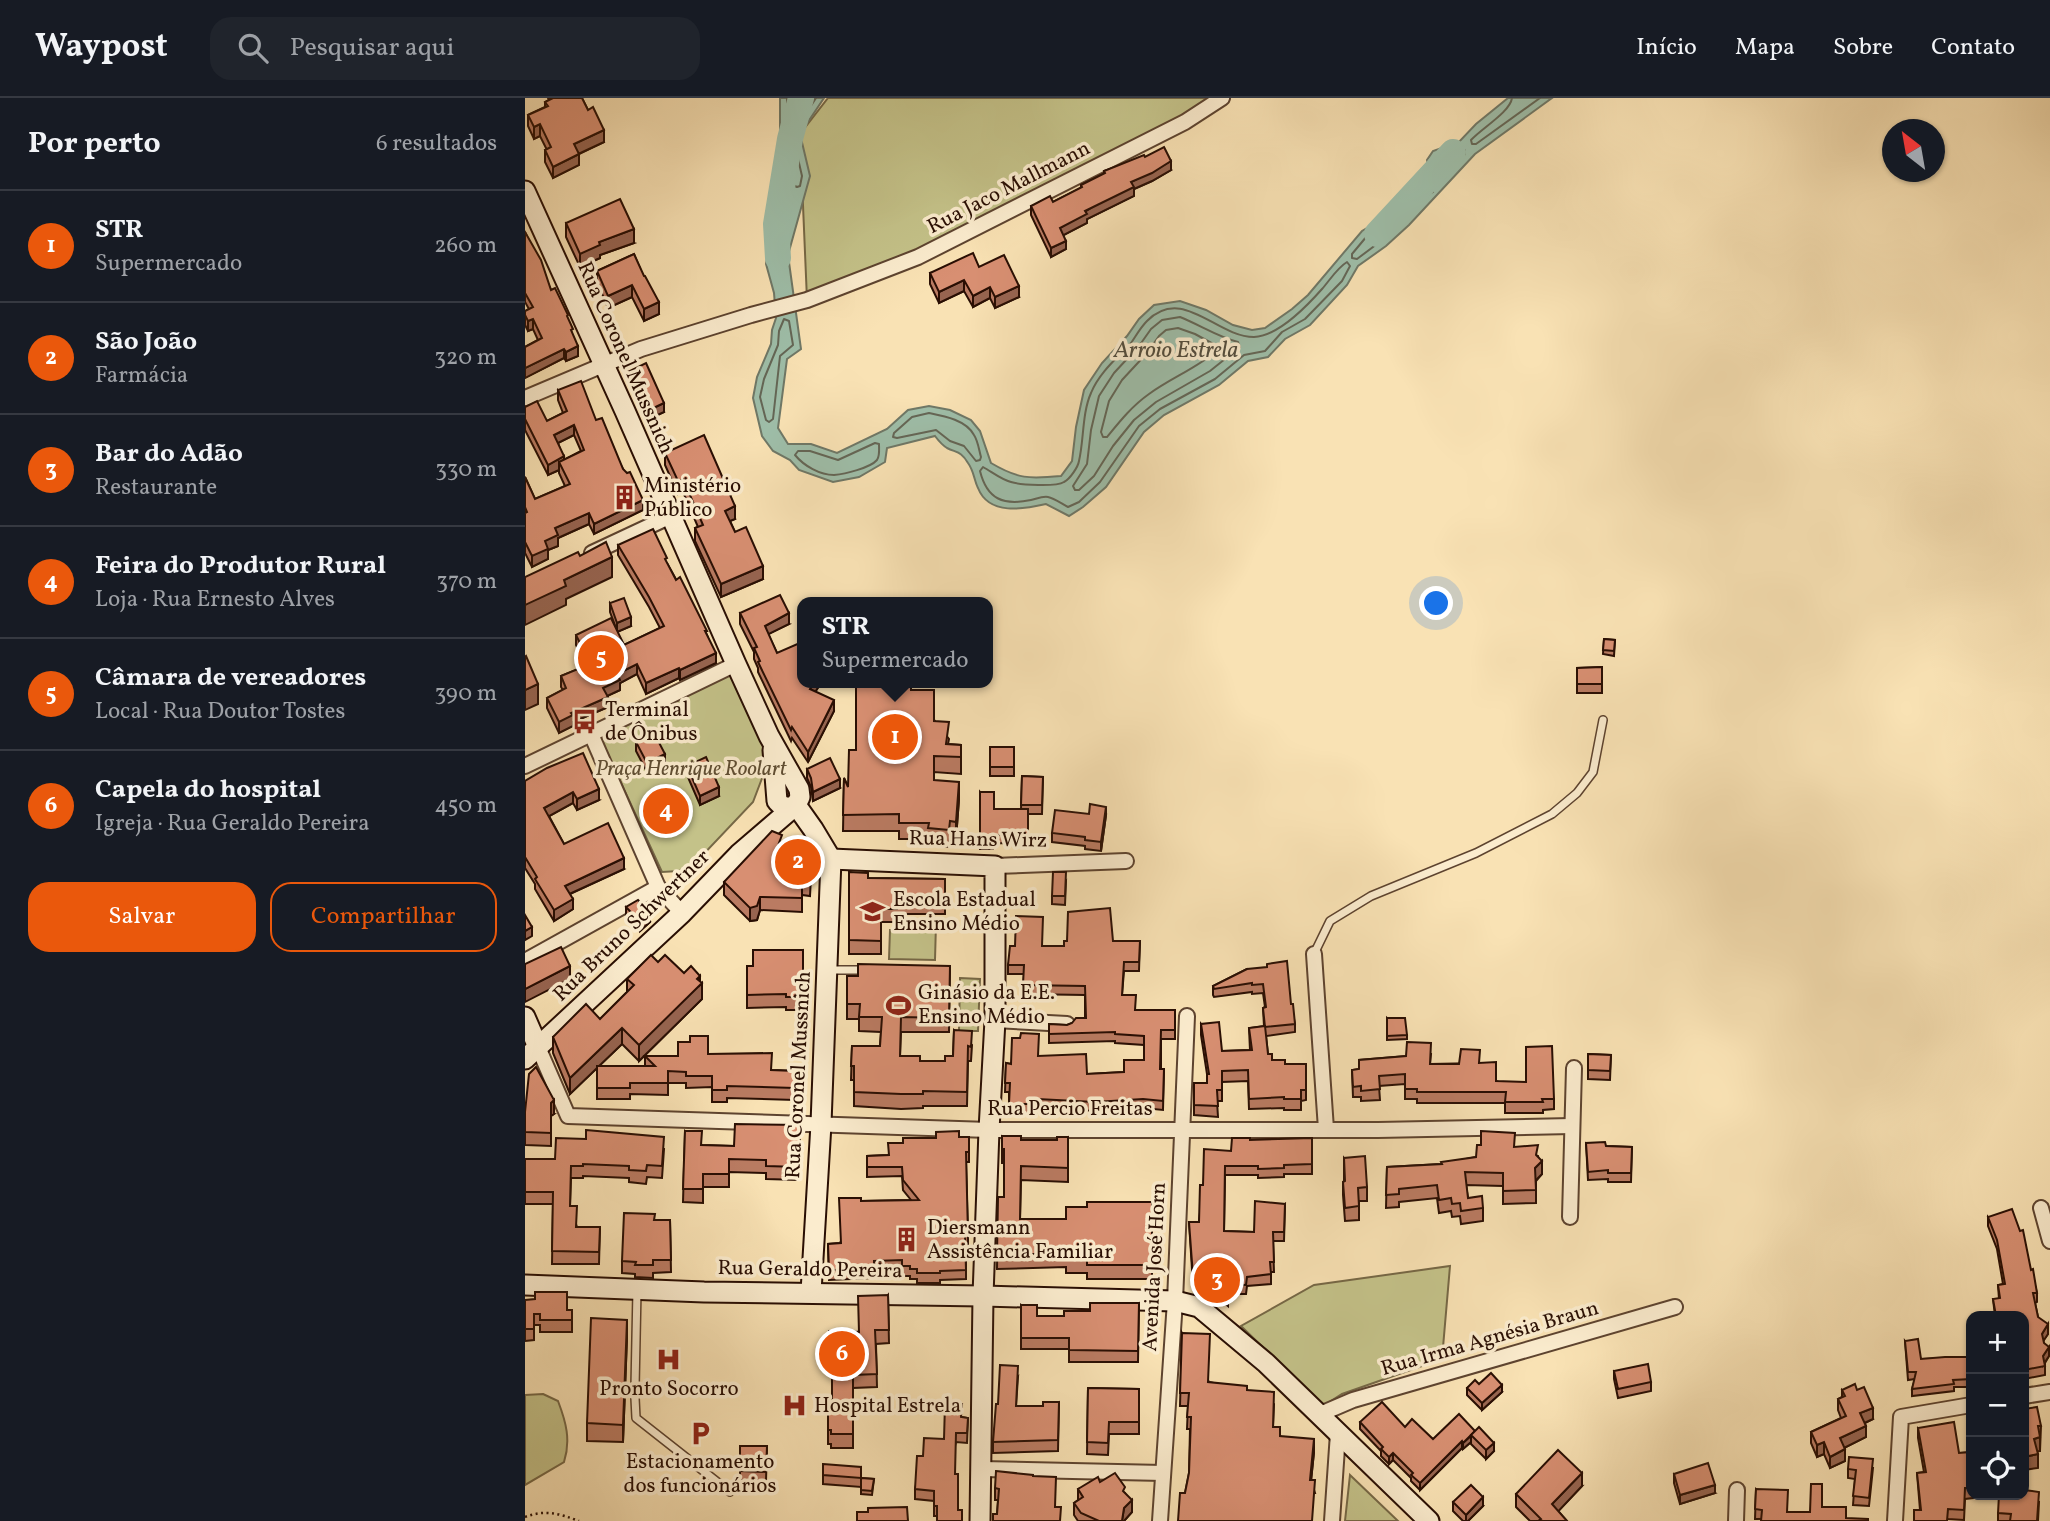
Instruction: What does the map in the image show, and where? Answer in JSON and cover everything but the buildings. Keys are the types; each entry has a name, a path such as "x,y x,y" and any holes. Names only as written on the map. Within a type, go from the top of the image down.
{"main road":[{"name":"Rua Coronel Mussnich","path":"527,201 604,366 769,736 788,798 813,829 831,859 821,1124 811,1292"},
{"name":"Rua Bruno Schwertner","path":"739,854 771,828 788,798"},
{"name":"Rua Bruno Schwertner","path":"531,1053 683,913 788,798"},
{"path":"771,828 794,822 813,829"},
{"name":"Rua Hans Wirz","path":"831,859 995,866"},
{"path":"980,1521 983,1296 995,1020 995,866"},
{"path":"525,1017 531,1053"},
{"name":"Rua Geraldo Pereira","path":"525,1285 704,1292 1175,1301 1199,1307 1266,1363 1429,1521"}],"street":[{"name":"Rua Jaco Mallmann","path":"525,398 641,349 751,314 807,300 918,257 1185,122 1222,98"},
{"path":"573,561 671,516"},
{"path":"525,766 736,664"},
{"path":"590,734 657,887 683,913"},
{"name":"Rua Hans Wirz","path":"995,866 1126,861"},
{"path":"525,961 657,887"},
{"path":"1314,954 1327,1129"},
{"name":"Avenida José Horn","path":"1160,1521 1175,1301 1187,1016"},
{"path":"995,1020 1067,1024"},
{"name":"Rua Percio Freitas","path":"531,1053 568,1116 989,1130 1378,1130 1572,1126"},
{"path":"1570,1217 1574,1068"},
{"path":"2041,1208 2050,1241"},
{"name":"Rua Irma Agnésia Braun","path":"1318,1415 1353,1400 1675,1307"},
{"path":"2029,1395 2050,1392"},
{"path":"1895,1521 1901,1417 1966,1406"},
{"path":"1332,1521 1338,1433"},
{"path":"982,1469 1163,1472"},
{"path":"1736,1521 1737,1490"}],"lane":[{"path":"1314,954 1330,921 1371,896 1476,853 1552,814 1577,793 1593,772 1603,720"},
{"path":"827,970 879,970"},
{"path":"635,1387 637,1289"},
{"path":"635,1398 636,1418 730,1492"}],"path":[{"path":"525,1517 556,1513 579,1521"}],"green space":[{"path":"828,98 1213,98 1215,102 918,257 807,300 800,134"},
{"name":"Praça Henrique Roolart","path":"731,674 766,751 764,773 753,802 699,859 679,871 662,872 600,737"},
{"path":"906,923 936,923 935,960 889,959 890,930 905,931"},
{"path":"960,978 980,979 978,1031 959,1031"},
{"path":"1450,1266 1442,1359 1342,1394 1323,1406 1241,1326 1314,1285"},
{"path":"543,1394 558,1401 567,1431 566,1454 564,1462 525,1485 525,1395"},
{"path":"1350,1475 1398,1521 1345,1521"}],"water":[{"name":"Arroio Estrela","path":"780,98 824,98 800,134 810,176 788,255 801,349 787,359 778,428 788,444 811,444 837,453 887,429 908,410 929,406 950,410 971,420 980,431 991,463 1024,477 1040,477 1061,476 1072,461 1084,390 1102,363 1154,305 1180,301 1206,310 1233,325 1252,330 1265,328 1308,295 1362,231 1433,192 1427,160 1433,151 1459,142 1508,98 1552,98 1475,154 1409,225 1358,266 1347,285 1310,325 1285,339 1268,357 1248,361 1219,385 1164,415 1144,432 1106,487 1069,516 1046,504 1018,509 990,503 983,497 965,459 945,447 935,436 887,448 885,462 859,477 833,482 799,470 790,460 773,451 762,436 753,398 757,377 771,344 776,318 774,293 766,264 772,230 788,204 780,137"}],"waterway":[{"name":"Arroio Estrela","path":"778,258 776,224 790,139 801,98"},
{"name":"Arroio Estrela","path":"1377,234 1453,152"}],"place":[{"name":"Ministério Público","path":"624,498"},
{"name":"Câmara de vereadores","path":"601,658"},
{"name":"Terminal de Ônibus","path":"585,722"},
{"name":"STR","path":"895,737"},
{"name":"Feira do Produtor Rural","path":"666,811"},
{"name":"São João","path":"798,862"},
{"name":"Escola Estadual Ensino Médio","path":"873,912"},
{"name":"Ginásio da E.E. Ensino Médio","path":"898,1005"},
{"name":"Diersmann Assistência Familiar","path":"907,1240"},
{"name":"Bar do Adão","path":"1217,1280"},
{"name":"Capela do hospital","path":"842,1354"},
{"name":"Pronto Socorro","path":"669,1360"},
{"name":"Hospital Estrela","path":"794,1406"},
{"name":"Estacionamento dos funcionários","path":"700,1433"}]}
